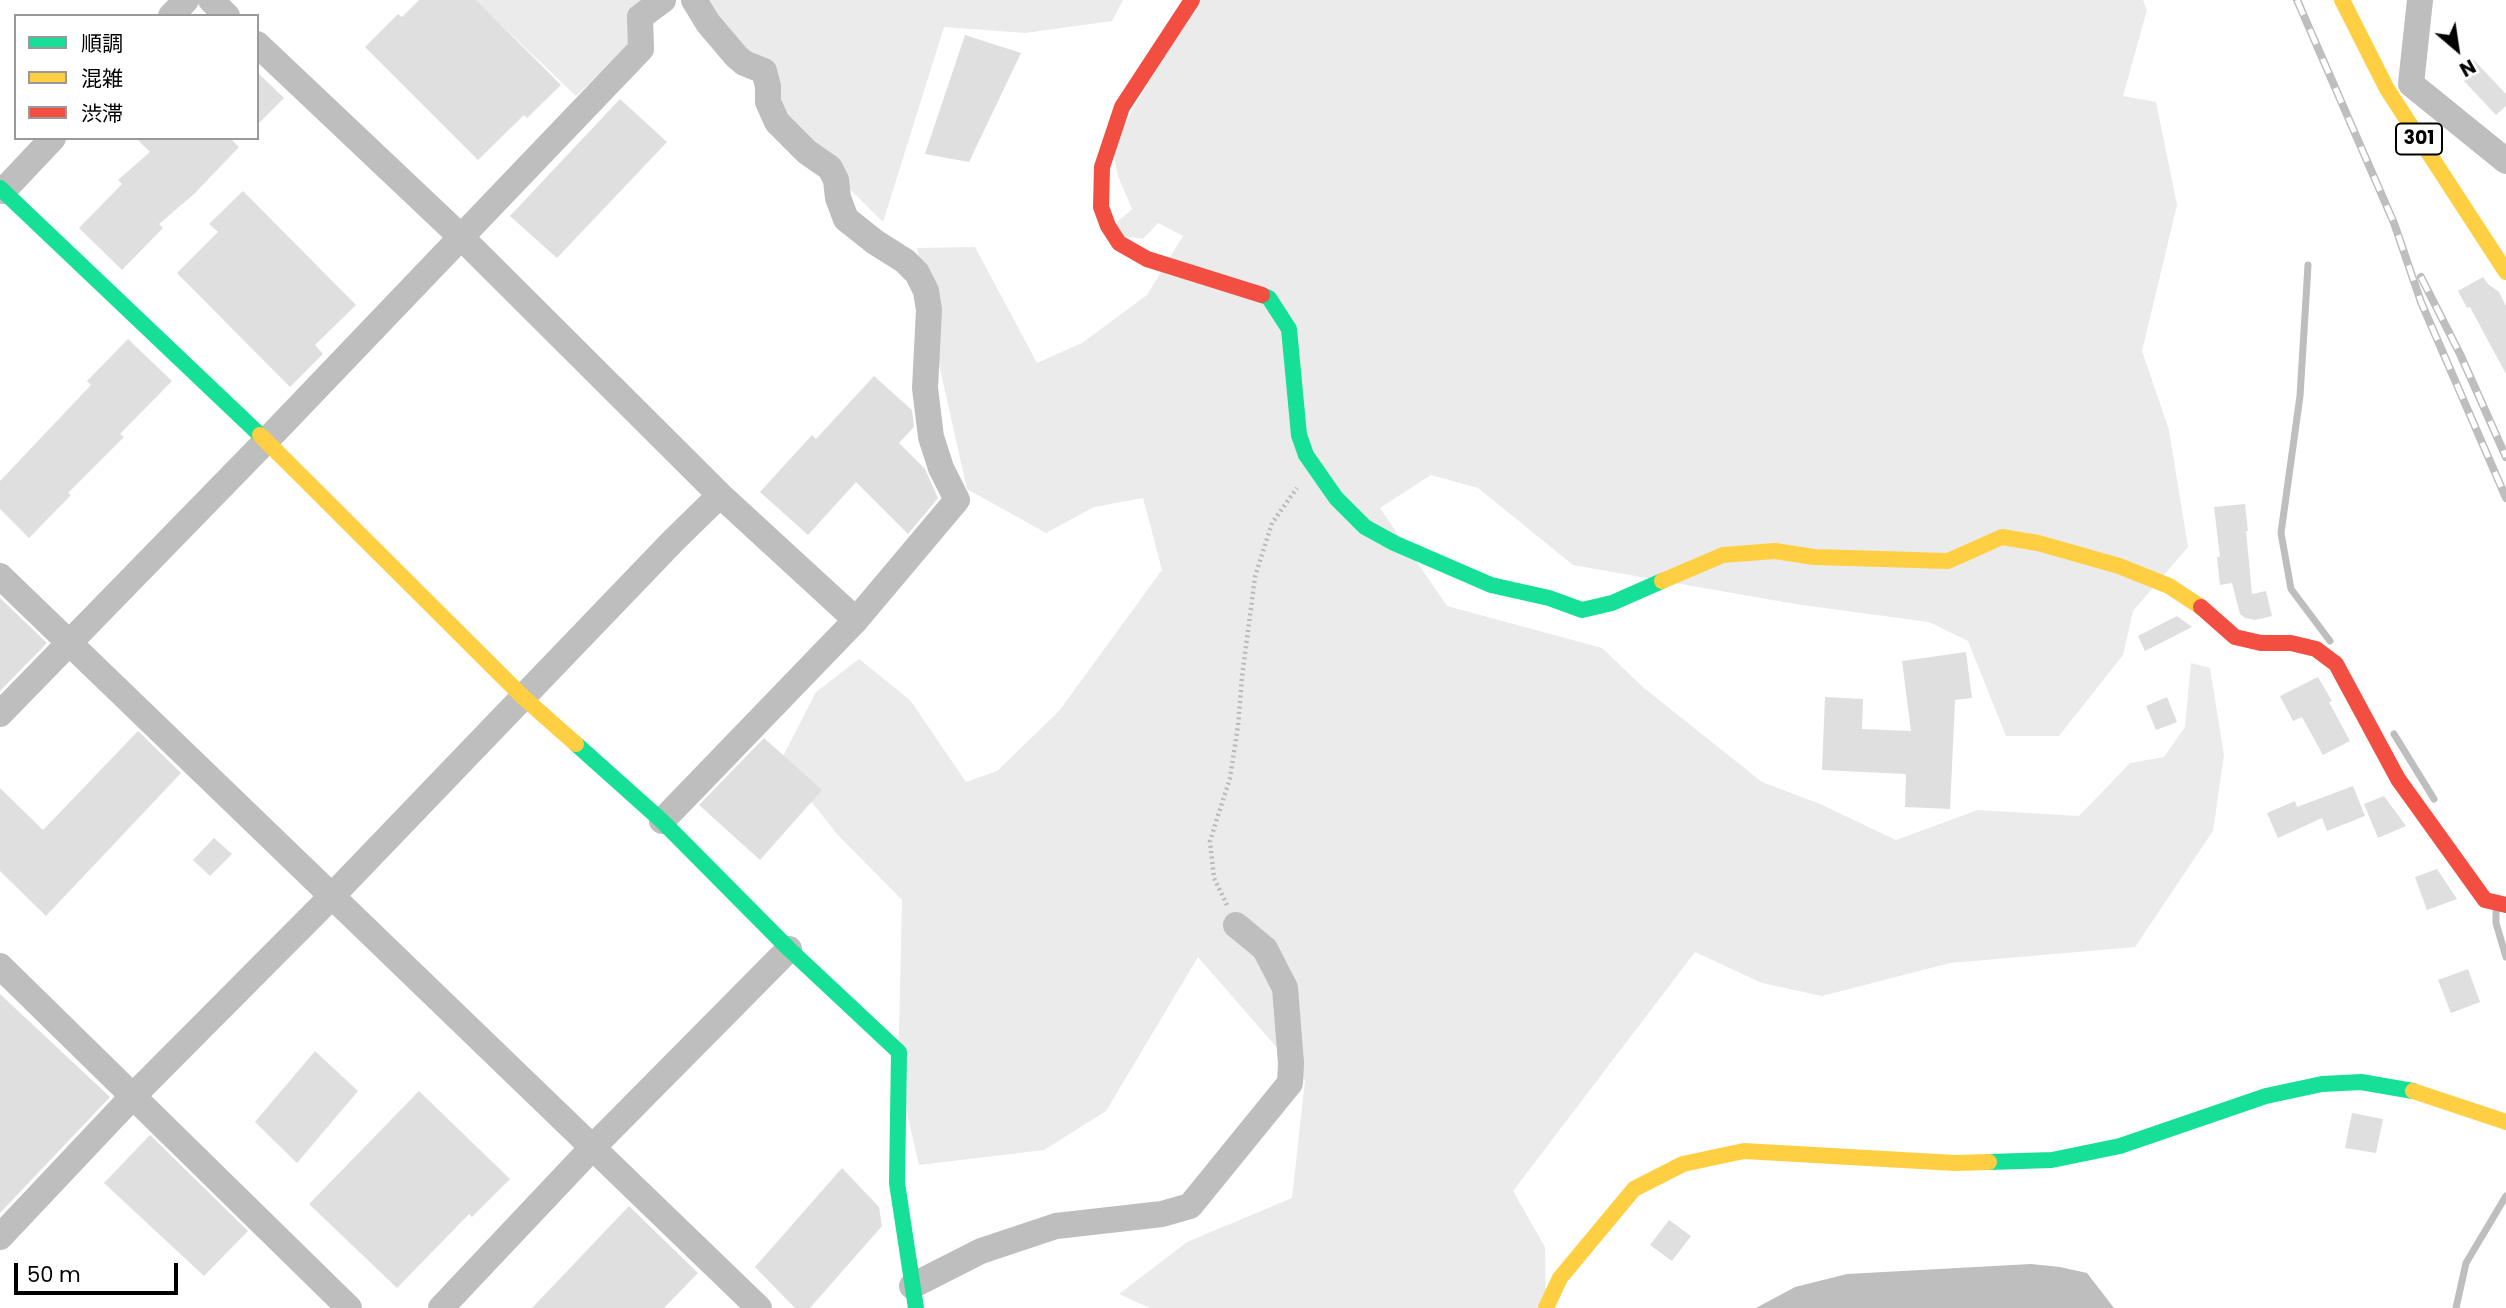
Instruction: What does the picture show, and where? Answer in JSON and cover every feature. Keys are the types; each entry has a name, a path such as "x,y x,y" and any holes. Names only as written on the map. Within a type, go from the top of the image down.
{"main road":[{"path":"1192,0 1122,107 1102,167 1101,208 1119,243 1147,260 1244,288 1269,298 1289,329 1299,435 1306,455 1346,510 1366,527 1395,543 1491,585 1549,598 1583,610 1612,603 1723,555 1774,551 1814,557 1948,561 2002,537 2038,543 2119,566 2169,586 2196,603 2235,637 2261,643 2291,643 2316,649 2336,663 2398,779 2485,900 2506,905"},
{"name":"301","path":"2342,0 2399,86 2506,272"},
{"path":"1,191 266,441 524,698 662,821 789,949 899,1052 897,1183 914,1297"},
{"path":"1546,1308 1560,1278 1634,1189 1683,1164 1744,1151 1955,1163 2052,1160 2120,1146 2266,1096 2322,1084 2361,1082 2405,1088 2506,1122"}],"street":[{"path":"173,14 186,0"},
{"path":"211,0 225,14"},
{"path":"0,714 641,49 640,17 663,0"},
{"path":"662,821 856,620 957,500 941,468 931,437 925,388 929,310 926,291 917,273 905,261 846,219 838,198 836,180 830,168 807,152 777,122 768,102 764,71 744,63 736,56 708,23 694,0"},
{"path":"2420,0 2399,86 2506,161"},
{"path":"259,46 460,236 720,495 856,620"},
{"path":"1,191 51,140"},
{"path":"0,1237 720,495"},
{"path":"0,576 759,1308"},
{"path":"914,1297 981,1251 1056,1226 1162,1214 1190,1206 1290,1083 1285,988 1265,949 1236,925"},
{"path":"442,1308 592,1148 789,949"},
{"path":"0,966 349,1308"}],"path":[{"path":"1236,925 1214,878 1210,841 1232,765 1255,577 1272,523 1314,468"}],"shaded area":[{"path":"475,0 645,0 630,45 576,96"},
{"path":"700,0 1123,0 1112,21 1025,33 944,27 883,222 788,128"},
{"path":"1196,0 2143,0 2147,10 2123,96 2156,102 2177,205 2142,351 2169,430 2188,547 2133,611 2123,655 2059,736 2006,736 1968,641 1929,622 1795,604 1573,565 1478,488 1431,475 1380,508 1447,606 1602,648 1644,688 1762,782 1820,804 1896,840 1978,810 2079,816 2130,763 2164,757 2185,727 2191,663 2210,668 2224,755 2213,831 2135,947 1950,963 1822,996 1762,983 1695,952 1513,1191 1545,1247 1546,1308 1150,1308 1119,1294 1187,1242 1292,1198 1305,1080 1198,957 1106,1111 1044,1150 919,1165 898,1075 902,900 837,834 780,762 816,692 859,659 910,700 966,782 997,771 1059,711 1162,570 1143,498 1094,507 1046,533 967,489 931,329 917,248 975,247 1037,363 1082,343 1147,295 1183,236 1158,223 1143,239 1105,233 1132,209 1118,176 1112,146"},
{"path":"2031,1264 2087,1273 2114,1308 1756,1308 1795,1287 1847,1274"}],"building":[{"path":"419,0 476,0 561,85 527,118 524,115 478,160 365,47 398,14 402,17"},
{"path":"965,35 1021,53 969,162 925,154"},
{"path":"2473,59 2506,94 2506,106 2496,115 2464,81"},
{"path":"259,74 284,98 259,123"},
{"path":"620,99 667,142 557,258 510,216"},
{"path":"138,140 232,140 239,147 194,194 159,224 163,228 122,270 79,228 122,184 118,180 150,152"},
{"path":"243,191 356,305 315,345 323,354 290,387 177,273 218,232 209,224"},
{"path":"2483,277 2499,292 2506,306 2506,374 2470,307 2467,308 2458,291"},
{"path":"128,339 172,381 120,434 124,437 68,493 71,495 29,538 0,509 0,481 91,385 87,381"},
{"path":"874,376 912,410 914,427 899,443 925,469 938,498 908,534 856,482 808,535 760,492 812,435 816,439"},
{"path":"2245,504 2252,594 2266,591 2272,616 2255,620 2240,614 2232,583 2220,585 2217,557 2220,557 2214,507"},
{"path":"0,598 47,643 0,691"},
{"path":"2177,616 2192,627 2145,651 2138,636"},
{"path":"1966,652 1972,698 1955,700 1950,809 1905,807 1906,774 1822,770 1825,697 1863,699 1862,729 1911,731 1902,661"},
{"path":"2318,677 2350,741 2323,755 2302,717 2293,721 2280,696"},
{"path":"2167,697 2177,722 2156,730 2146,706"},
{"path":"138,731 181,773 46,916 0,871 0,788 43,830"},
{"path":"764,738 822,790 760,860 699,805"},
{"path":"2353,786 2365,816 2327,831 2322,818 2278,838 2267,813 2295,801 2297,807"},
{"path":"2384,796 2406,826 2378,838 2364,804"},
{"path":"214,838 232,854 210,876 193,860"},
{"path":"2437,869 2457,899 2427,910 2415,877"},
{"path":"2468,969 2480,1002 2451,1013 2438,980"},
{"path":"0,994 110,1097 0,1213"},
{"path":"315,1051 358,1091 297,1163 255,1122"},
{"path":"419,1091 510,1179 472,1217 469,1214 397,1288 309,1204"},
{"path":"2352,1113 2383,1119 2376,1153 2345,1148"},
{"path":"150,1135 248,1231 204,1276 104,1183"},
{"path":"842,1168 879,1207 882,1226 810,1308 795,1308 755,1267"},
{"path":"629,1206 698,1273 664,1308 532,1308"},
{"path":"1669,1220 1691,1236 1672,1261 1650,1245"}],"waterway":[{"path":"2308,265 2300,396 2281,533 2291,589 2330,641"},
{"path":"2394,734 2434,799"},
{"path":"2496,912 2496,923 2506,957"},
{"path":"2456,1308 2466,1263 2506,1196"}],"railway":[{"path":"2297,0 2394,223 2421,302 2506,498"},
{"path":"2421,277 2460,354 2506,457"}],"traffic: fast":[{"path":"0,188 260,435"},
{"path":"1262,295 1269,298 1289,329 1299,435 1306,455 1336,498 1365,527 1394,543 1491,585 1549,598 1582,610 1612,603 1662,581"},
{"path":"576,744 662,821 789,949 899,1052 897,1183 916,1308"},
{"path":"1989,1162 2052,1160 2120,1146 2266,1096 2322,1084 2361,1082 2413,1091"}],"traffic: slow":[{"path":"2342,0 2387,89 2506,272"},
{"path":"260,435 524,698 576,744"},
{"path":"1662,581 1723,555 1775,551 1814,557 1948,561 2002,537 2038,543 2119,566 2169,586 2201,607"},
{"path":"2413,1091 2506,1122"},
{"path":"1546,1308 1560,1278 1634,1189 1683,1164 1744,1151 1955,1163 1989,1162"}],"traffic: jam":[{"path":"1192,0 1122,107 1102,167 1101,207 1108,226 1119,243 1147,259 1262,295"},
{"path":"2201,607 2235,637 2261,643 2291,643 2316,649 2336,664 2398,779 2485,900 2506,905"}]}
